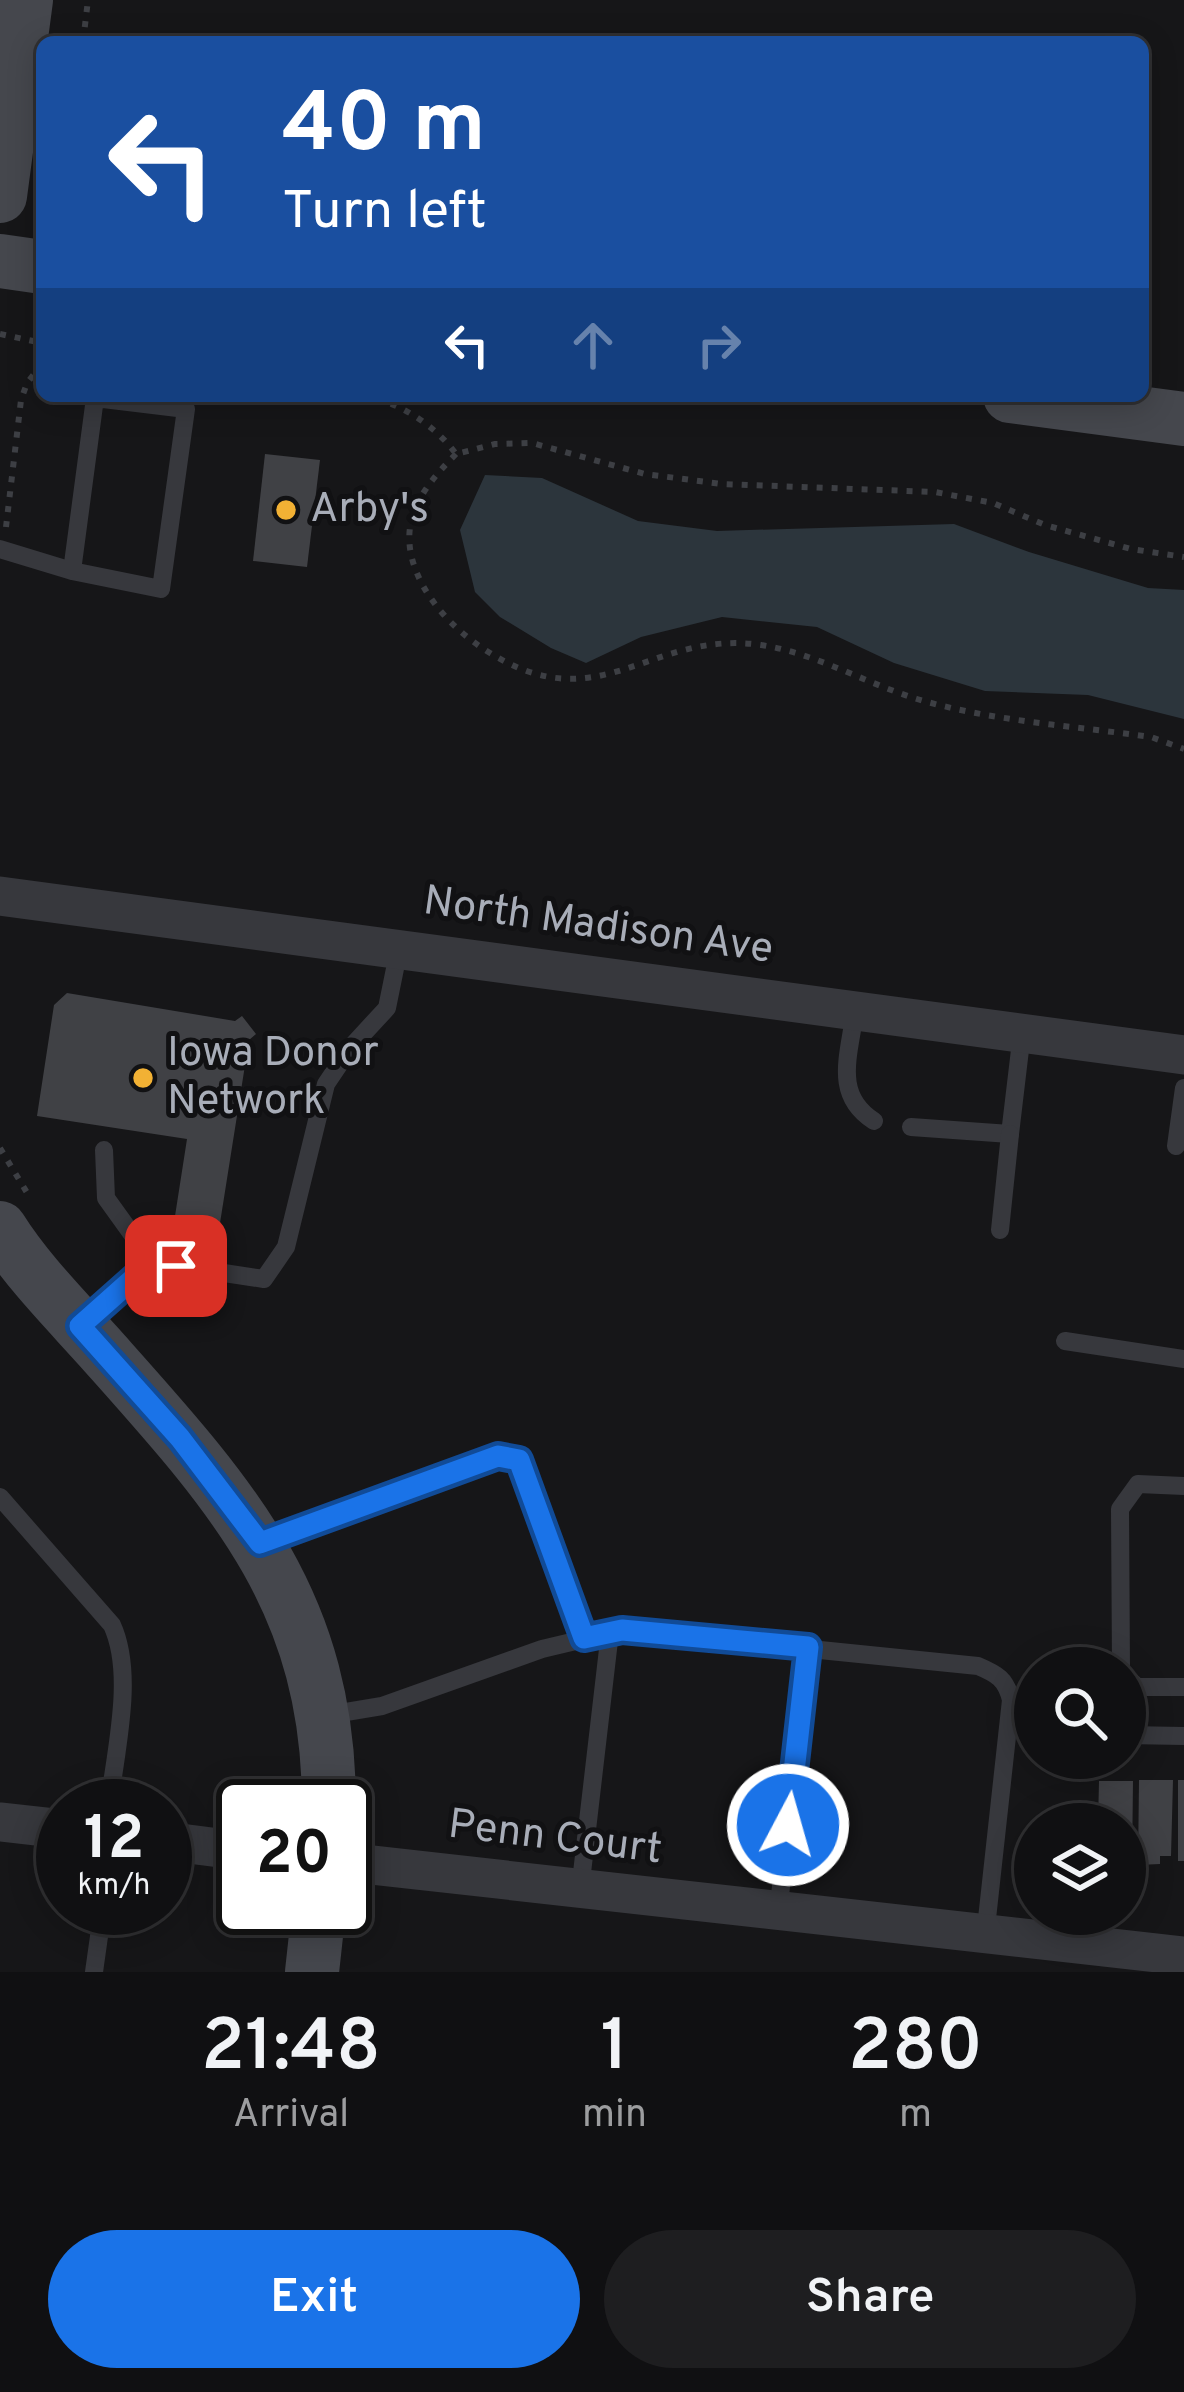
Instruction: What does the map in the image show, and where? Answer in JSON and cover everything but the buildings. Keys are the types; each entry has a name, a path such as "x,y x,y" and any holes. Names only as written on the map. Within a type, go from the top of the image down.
{"street":[{"path":"0,196 26,0"},
{"path":"0,261 36,266"},
{"path":"1055,402 1184,419"},
{"name":"North Madison Ave","path":"0,896 1184,1055"},
{"path":"0,1228 180,1438 260,1543 301,1629 323,1715 327,1779"},
{"path":"0,1822 36,1826"},
{"name":"Penn Court","path":"372,1865 1183,1957"},
{"path":"312,1972 316,1935"},
{"path":"1182,1972 1183,1957"}],"lane":[{"path":"72,571 94,402"},
{"path":"1,550 161,589 186,409 128,402"},
{"path":"104,1150 106,1198 152,1262 264,1279 286,1246 326,1084 351,1047 387,1008 399,949"},
{"path":"855,1010 846,1090 854,1108 874,1121"},
{"path":"1000,1230 1022,1033"},
{"path":"1176,1146 1184,1088"},
{"path":"911,1127 1010,1134"},
{"path":"80,1326 152,1262"},
{"path":"1065,1341 1184,1359"},
{"path":"260,1543 498,1456 519,1460 584,1638"},
{"path":"1123,1647 1120,1509 1138,1484 1184,1486"},
{"path":"0,1497 112,1625 122,1646 112,1779"},
{"path":"580,1890 610,1632"},
{"path":"323,1715 382,1706 610,1632 664,1632 978,1666 1006,1683 1010,1700 985,1937"},
{"path":"778,1913 808,1647"},
{"path":"1146,1687 1184,1687"},
{"path":"1146,1735 1184,1736"},
{"path":"94,1972 99,1935"}],"path":[{"path":"84,36 88,0"},
{"path":"0,334 36,342"},
{"path":"1,550 21,400 36,372"},
{"path":"383,402 443,436 456,454"},
{"path":"1184,557 1131,549 1046,525 993,503 935,492 722,484 644,474 532,443 495,444 456,454 430,480 415,509 406,553 430,600 472,642 519,671 572,682 626,672 656,656 707,643 763,645 916,699 1151,737 1184,749"}],"shaded area":[{"path":"485,475 542,478 638,521 717,531 954,524 1148,588 1184,590 1184,719 1088,695 985,691 894,663 817,627 722,617 641,637 586,663 500,617 475,592 460,530"}],"place":[{"name":"Arby's","path":"286,510"},
{"name":"Iowa Donor Network","path":"143,1078"}],"route":[{"path":"176,1266 152,1262 80,1326 180,1438 260,1543 498,1456 519,1460 584,1638 622,1630 808,1647 788,1825"}]}
